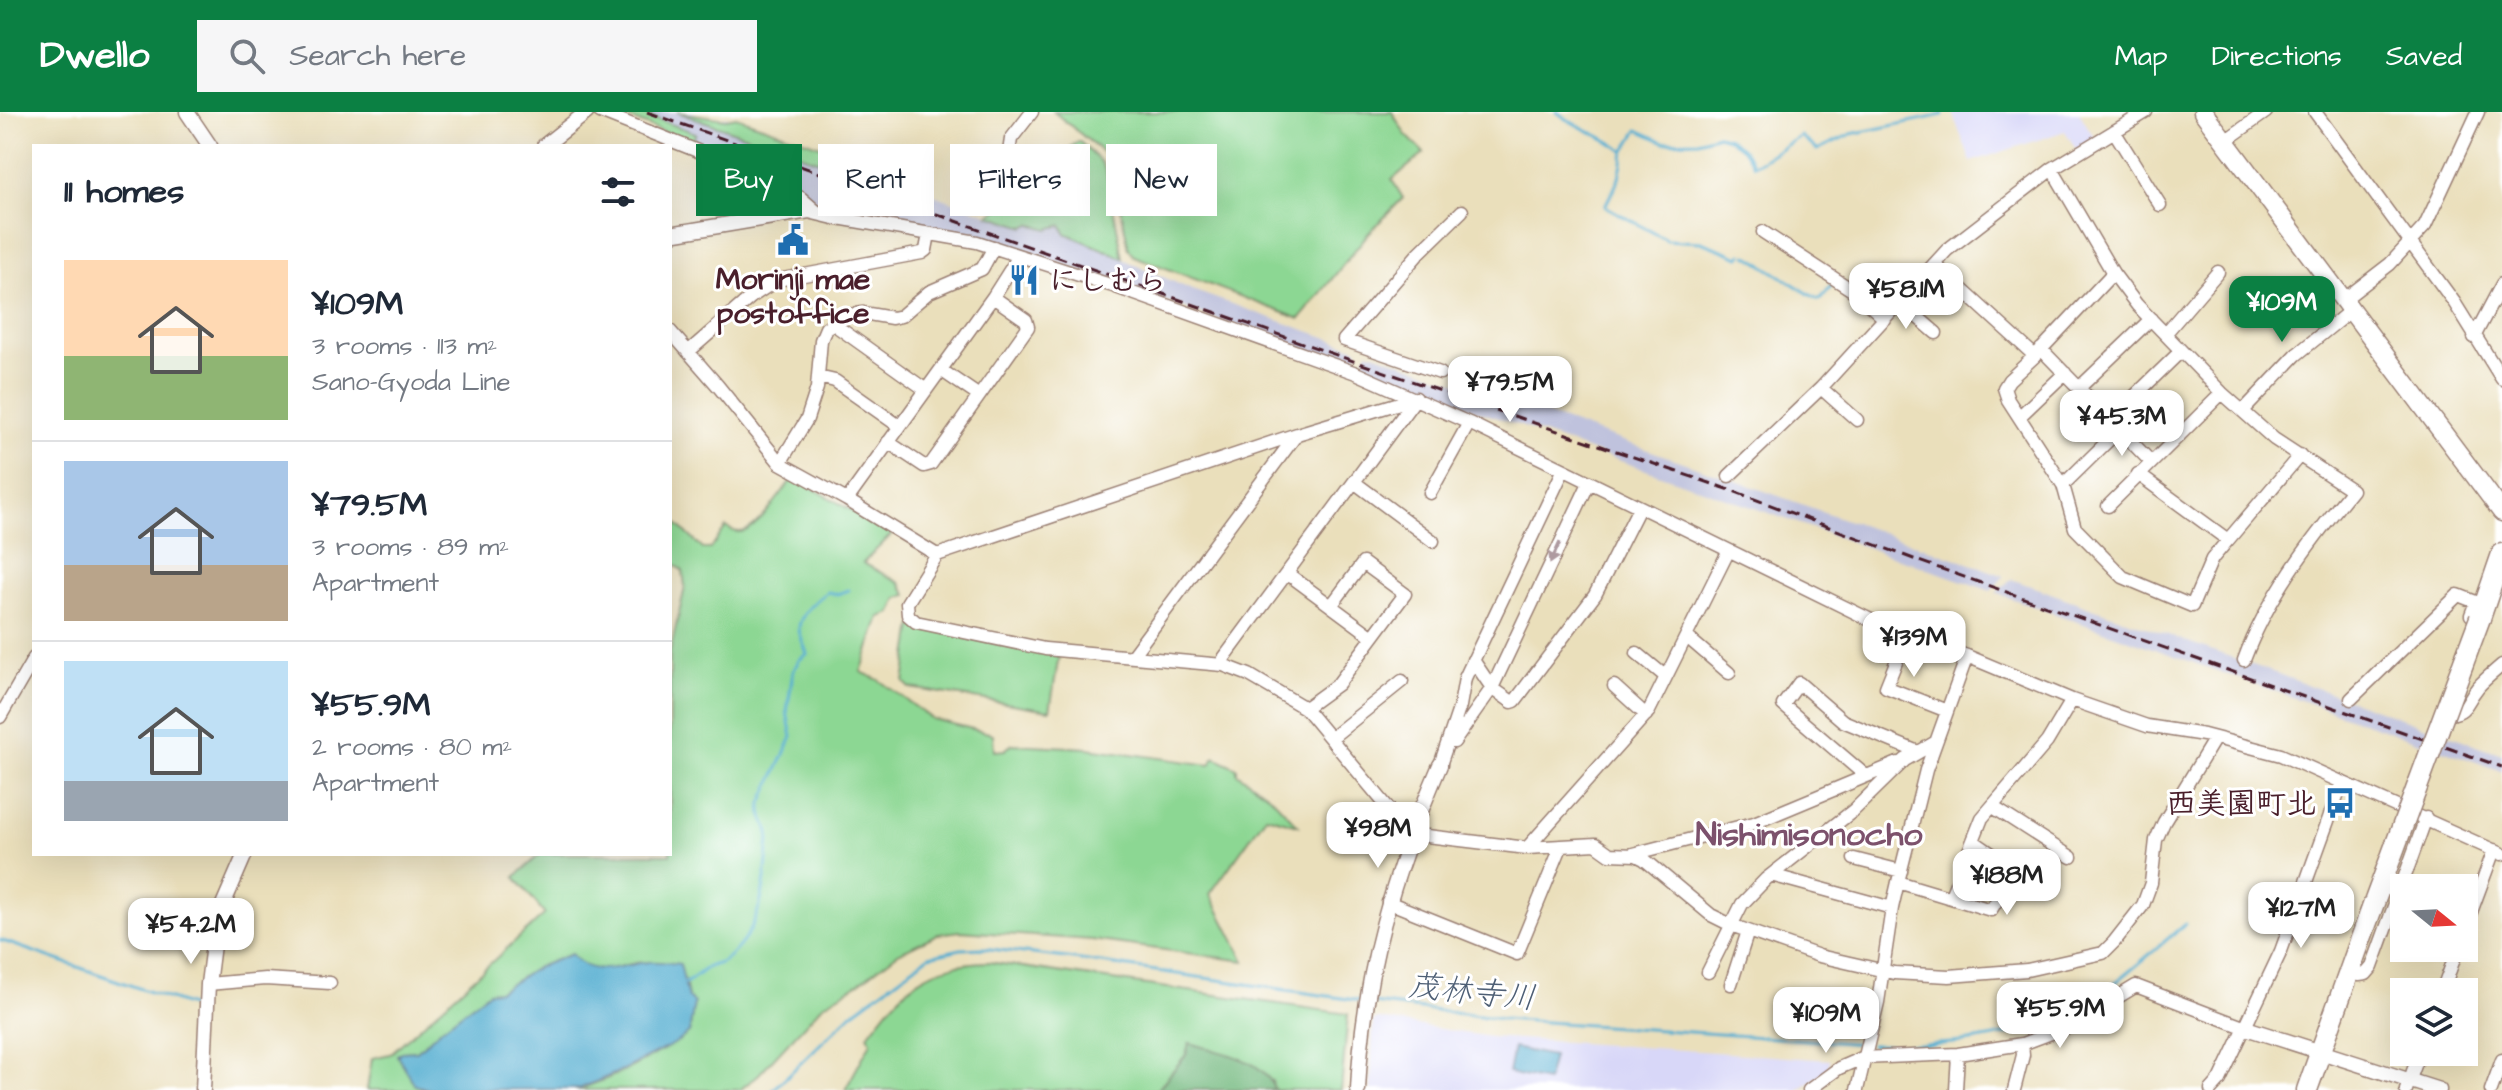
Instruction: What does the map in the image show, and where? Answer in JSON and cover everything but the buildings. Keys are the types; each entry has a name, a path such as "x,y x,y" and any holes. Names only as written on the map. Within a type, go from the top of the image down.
{"highway":[{"path":"2307,1090 2325,1054 2484,620 2502,554"},
{"path":"2484,620 2502,585"},
{"path":"2317,1090 2325,1054"}],"main road":[{"path":"2203,112 2502,512"}],"street":[{"path":"187,112 209,144"},
{"path":"547,144 587,112"},
{"path":"600,112 740,168 801,198 817,212"},
{"path":"1009,144 1032,112"},
{"path":"1729,476 1821,388 1934,264 1964,236 2052,169 2146,112"},
{"path":"2225,141 2266,112"},
{"path":"2315,112 2454,302 2502,379"},
{"path":"2243,411 2425,226 2478,112"},
{"path":"2114,131 2160,205"},
{"path":"2052,169 2113,273 2165,334 2222,393 2274,439 2352,490 2324,523 2262,617 2244,660"},
{"path":"1462,211 1419,253 1344,340 1360,360 1416,398 1885,627 2147,726 2275,753 2426,818 2498,852 2478,898"},
{"path":"672,234 817,212 962,238 1240,329 1360,360 1440,373"},
{"path":"1763,232 1855,292 1885,319"},
{"path":"688,352 751,297 777,280 922,253 926,250 929,234"},
{"path":"780,463 807,419 818,377 821,340 826,328 843,316 863,313 892,318 901,316 929,292 982,269 994,247"},
{"path":"847,500 1019,256"},
{"path":"1934,264 2065,373 2151,462"},
{"path":"2165,334 2218,272"},
{"path":"2113,273 2004,388 2008,400 2063,485 2075,528 2123,577 2192,606 2212,559 2300,455"},
{"path":"2474,337 2502,284"},
{"path":"888,442 924,466 931,464 1028,327 1026,320 993,297"},
{"path":"1900,302 1936,333"},
{"path":"2079,388 2151,319"},
{"path":"832,323 926,390"},
{"path":"672,333 780,463 937,555"},
{"path":"2063,485 2181,351"},
{"path":"941,370 979,396"},
{"path":"2019,417 2065,373"},
{"path":"818,377 835,381 899,426"},
{"path":"1821,388 1857,420"},
{"path":"2108,506 2222,393"},
{"path":"1416,398 1297,434 937,555 907,603 908,615 916,622 1045,649 1223,665 1249,675 1305,708 1410,834 1527,848 1596,844 1610,854 1636,855 1711,915 1731,925 1819,956 1882,971 1963,975 2027,970 2103,953 2143,905 2151,883 2156,840 2215,738"},
{"path":"1223,665 1224,658 1416,398"},
{"path":"1430,493 1469,423"},
{"path":"1132,656 1297,434"},
{"path":"1358,1090 1367,991 1388,902 1410,834 1440,765 1473,660 1563,471"},
{"path":"2138,474 2228,540"},
{"path":"1354,482 1433,541"},
{"path":"1440,765 1470,716 1492,688 1589,483"},
{"path":"1473,660 1492,688 1515,701 1595,595 1639,508"},
{"path":"1527,848 1646,715 1728,552"},
{"path":"1305,708 1338,684 1405,594 1363,563 1331,606"},
{"path":"1288,574 1373,637"},
{"path":"2351,699 2458,595 2476,602 2433,722 2457,714 2468,706 2477,688 2502,665"},
{"path":"1907,635 1886,687 1947,711"},
{"path":"1687,637 1729,673"},
{"path":"1637,653 1666,677"},
{"path":"1857,1090 1878,1002 1892,908 1926,770 1967,656"},
{"path":"0,717 32,661"},
{"path":"2449,678 2477,688"},
{"path":"1331,738 1402,681"},
{"path":"1866,776 1783,705 1799,683 1843,721 1918,752"},
{"path":"1614,686 1646,715"},
{"path":"1951,896 1982,818 2047,742 2072,700"},
{"path":"1636,855 1633,854 1754,823 1905,760 1936,742"},
{"path":"1708,972 1742,904 1771,875 1854,810 1905,760"},
{"path":"2211,1090 2220,1080 2281,951 2342,782"},
{"path":"1993,807 2071,857"},
{"path":"2403,808 2347,958 2353,978 2366,974 2372,967 2426,818"},
{"path":"1854,859 1991,910 2015,870 1973,841"},
{"path":"1388,902 1517,954 1561,847"},
{"path":"203,1090 208,984 216,921 244,856"},
{"path":"1771,875 1892,908"},
{"path":"1731,984 1748,931"},
{"path":"208,984 265,979 330,983"},
{"path":"1809,1090 1863,1055 1958,1054 2022,1044 2087,1017 2136,986 2408,1085 2439,1090"},
{"path":"2014,1090 2023,1055 2022,1044"},
{"path":"1956,1090 1958,1054"},
{"path":"2491,1090 2502,1060"},
{"path":"2408,1085 2415,1066"}],"shaded area":[{"path":"613,112 691,112 708,117 736,117 818,145 818,201 802,193 802,144 697,144"},
{"path":"1952,112 2079,112 2095,139 2077,151 2065,131 1971,162"},
{"path":"934,195 950,201 950,216 993,216 1024,227 1030,224 1048,229 1062,225 1065,233 1192,290 1356,348 1354,364 1351,366 975,234 852,216 934,216"},
{"path":"1368,351 2003,577 1991,591 1361,370"},
{"path":"2011,579 2502,754 2502,771 1996,593"},
{"path":"1378,1019 1490,1037 1830,1060 1828,1069 1798,1090 1371,1090 1373,1022"}],"green space":[{"path":"613,112 635,116 637,112 696,133 692,143"},
{"path":"677,112 726,119 736,117 818,145 818,161 802,155 802,144 770,144"},
{"path":"1054,112 1392,112 1405,134 1424,153 1392,180 1403,198 1367,235 1300,319 1134,256 1129,249 1122,216 1217,216 1217,144 1106,144 1106,155"},
{"path":"1090,152 1106,172 1106,216 1115,216 1123,258 1065,233 1062,225 1048,229 1030,224 1025,227 992,216 1090,216"},
{"path":"794,477 892,534 863,563 900,583 907,595 898,598 892,613 880,617 861,672 879,680 932,719 993,734 994,751 1005,750 1012,744 1088,748 1210,765 1215,757 1237,768 1237,773 1272,798 1298,825 1266,816 1210,894 1245,961 1092,940 960,931 938,934 898,953 859,983 823,1005 759,1074 740,1090 575,1090 634,1066 689,1033 694,1003 688,998 685,980 650,963 602,970 581,964 571,954 536,968 499,991 489,992 417,1051 397,1055 415,1085 431,1090 367,1090 372,1058 390,1054 545,914 515,877 539,856 672,856 672,644 685,587 683,571 672,563 672,519 703,549 710,549 726,527 735,532 751,528"},
{"path":"913,625 1059,655 1050,710 910,688 904,682"},
{"path":"988,962 1348,1014 1341,1090 1274,1090 1272,1081 1190,1043 1186,1055 1157,1090 845,1090 871,1042 868,1035 905,991 931,973 947,967"},
{"path":"1189,1043 1251,1063 1269,1079 1274,1090 1157,1090 1186,1055"}],"water":[{"path":"571,954 579,962 597,969 652,962 680,964 688,998 694,1003 689,1033 623,1070 579,1089 431,1090 415,1085 397,1055 417,1051 489,992 499,991 536,968"},
{"path":"1513,1048 1553,1056 1547,1081 1508,1073"}],"waterway":[{"path":"1557,112 1624,152 1619,178 1605,206 1667,240 1701,242 1740,257 1742,254"},
{"path":"1624,152 1638,130 1664,142 1698,141 1718,135 1729,138 1744,150 1754,165 1801,136 1817,150 1851,134 1943,115 1942,112"},
{"path":"1747,255 1817,299 1821,299 1833,283"},
{"path":"685,983 722,962 736,950 754,922 763,890 769,838 762,803 792,737 787,712 793,672 799,660 807,654 800,634 800,623 809,608 827,592 837,594 849,590"},
{"name":"茂林寺川","path":"1871,1045 1969,1041 2017,1032 2040,1024 2096,996 2185,924"},
{"path":"0,940 196,1008"},
{"name":"茂林寺川","path":"773,1090 852,1013 929,956 961,949 982,948 1067,958 1362,1001"},
{"name":"茂林寺川","path":"1373,1003 1503,1019 1864,1044"}],"railway":[{"path":"647,112 1359,363 1736,492 1919,561 2502,767"}],"place":[{"name":"Morinji mae postoffice","path":"793,240"},
{"name":"にしむら","path":"1024,280"},
{"name":"西美園町北","path":"2340,803"}],"district":[{"name":"Nishimisonocho","path":"1809,833"}]}
